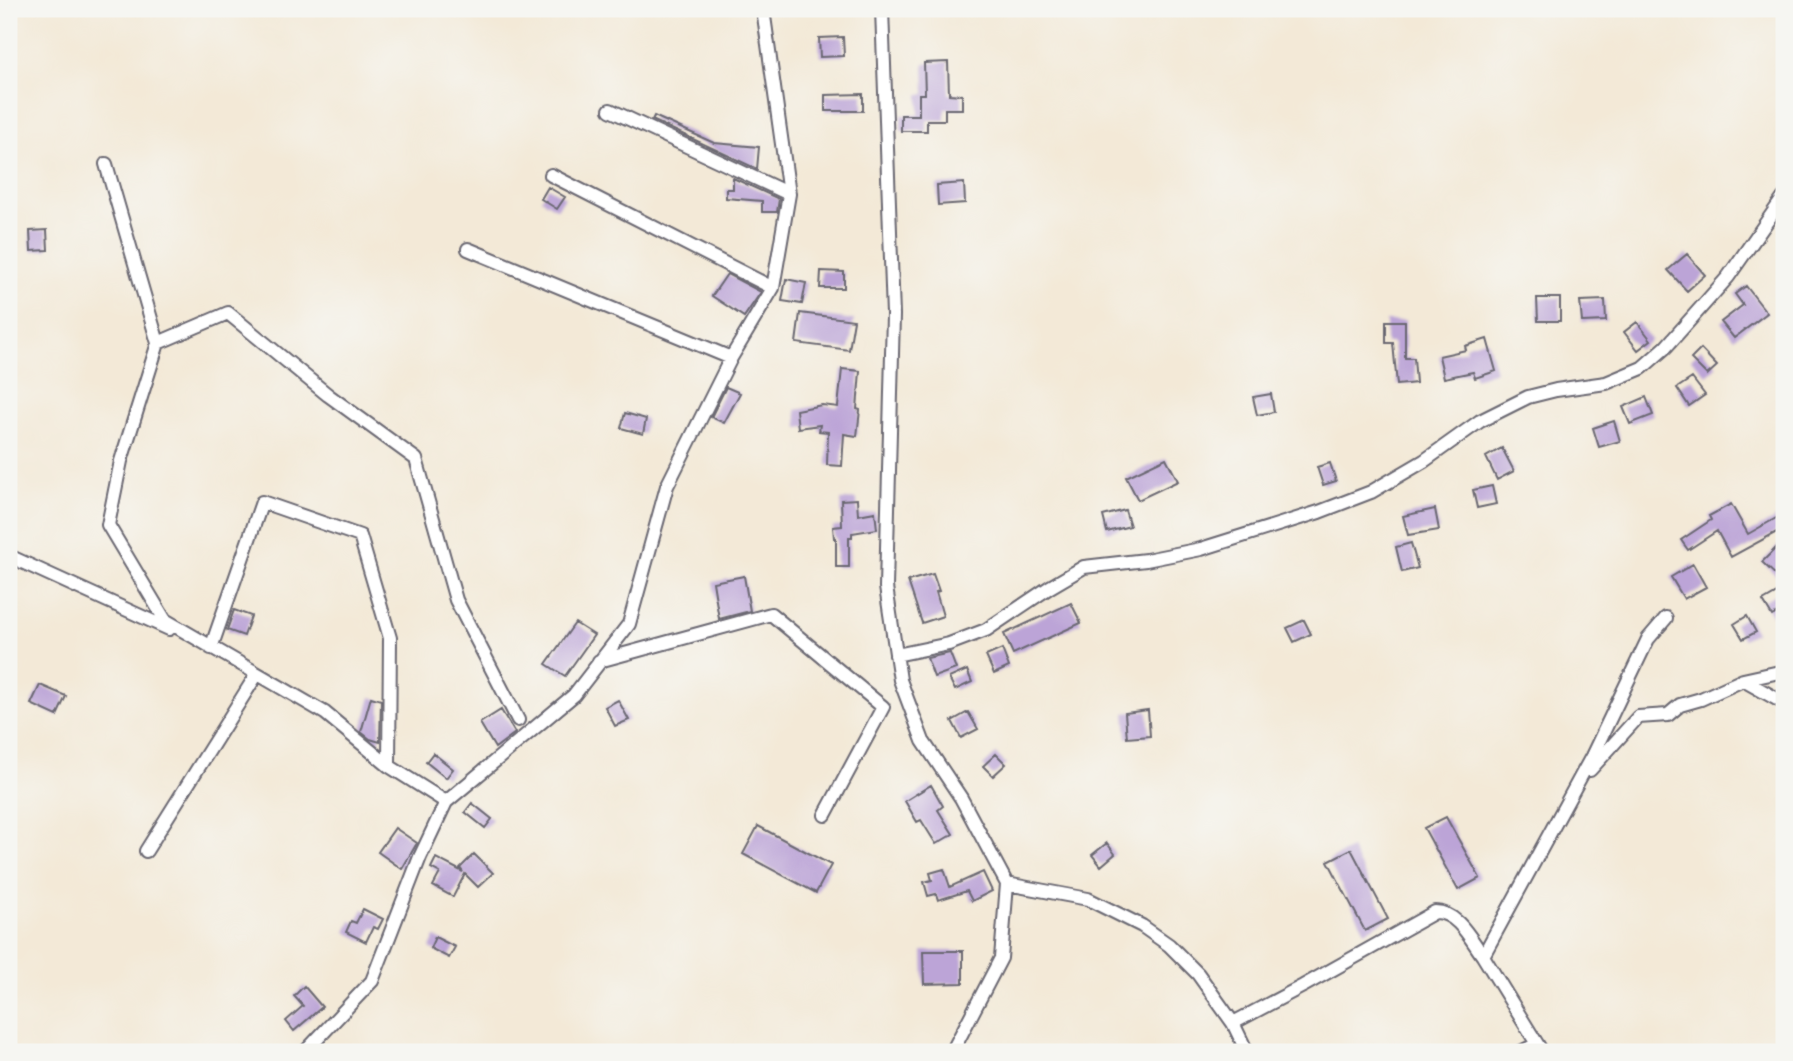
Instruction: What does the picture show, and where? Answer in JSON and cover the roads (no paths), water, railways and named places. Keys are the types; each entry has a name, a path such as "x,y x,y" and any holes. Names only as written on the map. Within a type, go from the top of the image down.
{"street":[{"path":"305,1052 372,981 420,857 446,803 574,695 629,624 667,486 730,358 773,288 789,194 763,9"},
{"path":"882,9 892,315 886,587 900,680 923,741 961,798 1007,884 1001,958 951,1052"},
{"path":"610,110 789,194"},
{"path":"106,164 158,343 121,461 108,525 165,620 326,713 389,766 446,803"},
{"path":"551,174 773,288"},
{"path":"896,654 949,644 986,630 1083,568 1146,560 1201,549 1319,512 1371,492 1424,461 1480,421 1528,397 1606,383 1642,368 1666,347 1728,277 1784,197"},
{"path":"468,249 730,358"},
{"path":"158,343 228,313 328,396 416,458 456,600 518,720"},
{"path":"211,648 262,502 360,536 390,638 389,766"},
{"path":"9,556 211,648"},
{"path":"599,661 771,614 883,707 825,816"},
{"path":"1483,956 1592,756 1648,639 1665,618"},
{"path":"1575,786 1638,717 1668,715 1680,705 1701,699 1743,680 1784,671"},
{"path":"146,851 257,674"},
{"path":"1743,680 1784,703"},
{"path":"1007,884 1088,899 1142,926 1169,945 1198,974 1233,1023 1247,1052"},
{"path":"1233,1023 1435,912 1443,912 1453,917 1483,956 1540,1048 1521,1052"}]}
